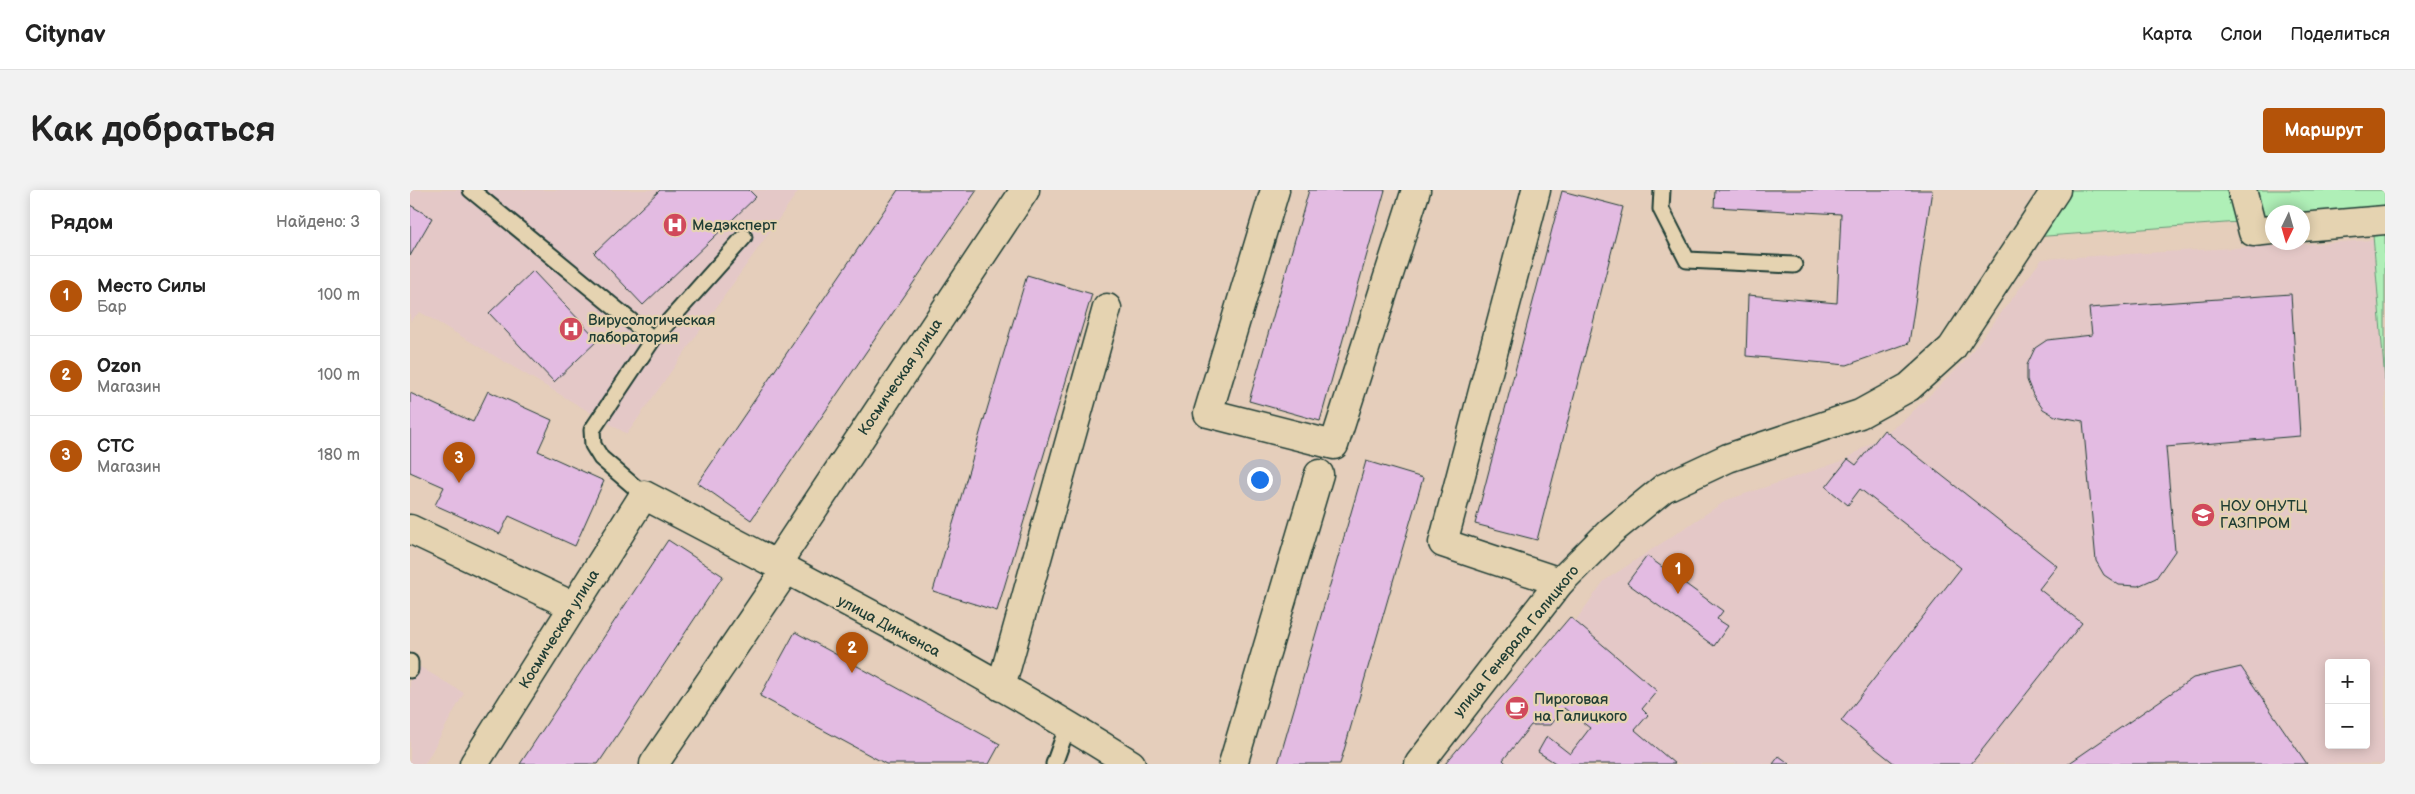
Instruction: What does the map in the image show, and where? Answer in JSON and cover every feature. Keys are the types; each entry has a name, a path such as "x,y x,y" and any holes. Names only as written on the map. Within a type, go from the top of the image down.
{"street":[{"name":"Космическая улица","path":"654,764 1025,190"},
{"path":"1276,190 1208,414 1334,445 1416,190"},
{"path":"1536,190 1443,544 1560,582"},
{"name":"улица Генерала Галицкого","path":"1420,764 1560,582 1610,532 1664,488 1728,458 1860,414 1908,387 1952,348 2056,190"},
{"path":"2242,190 2253,232 2265,231"},
{"path":"2310,226 2385,220"},
{"path":"1001,687 1107,308"},
{"path":"1233,764 1319,474"},
{"name":"Космическая улица","path":"474,764 644,495"},
{"name":"улица Диккенса","path":"644,495 781,567 1068,724 1131,764"},
{"path":"410,529 573,606"}],"lane":[{"path":"471,190 653,339"},
{"path":"1662,190 1661,209 1687,260 1794,265"},
{"path":"644,495 601,458 593,445 592,430 653,339 744,237"},
{"path":"410,662 410,670"},
{"path":"1054,764 1068,724"}],"shaded area":[{"path":"410,190 799,190 627,434 420,312 410,321"},
{"path":"2373,240 2385,381 2385,764 1473,764 1604,581 1727,500 1845,460 1903,421 1963,363 2042,259 2265,246 2265,250 2310,250 2310,244"},
{"path":"410,661 464,693 425,764 410,764"}],"green space":[{"path":"2067,190 2231,190 2239,222 2033,237"},
{"path":"2255,190 2385,190 2385,381 2371,211 2310,216 2310,205 2265,205 2264,220"}],"building":[{"name":"Медэксперт","path":"660,190 749,190 756,197 643,305 594,253"},
{"path":"898,190 977,190 751,520 698,483"},
{"path":"1309,190 1385,190 1320,421 1249,401"},
{"path":"1715,190 1932,190 1909,343 1847,365 1746,356 1748,295 1837,303 1841,214 1714,207"},
{"path":"1562,191 1623,207 1537,540 1475,524"},
{"path":"410,205 432,218 410,256"},
{"path":"533,271 598,340 554,382 489,313"},
{"path":"1027,275 1092,294 997,611 933,591"},
{"path":"2291,294 2300,436 2166,447 2175,551 2156,578 2138,586 2119,585 2104,575 2096,561 2083,421 2055,416 2043,409 2033,395 2027,380 2027,365 2035,348 2047,340 2092,335 2089,308"},
{"path":"488,391 552,420 538,451 604,481 575,546 509,516 500,534 435,505 444,487 410,472 410,393 473,422"},
{"path":"1884,430 2057,566 2039,589 2082,623 1971,764 1895,764 1841,721 1961,568 1860,489 1848,505 1826,487 1848,459 1856,465"},
{"path":"1366,461 1423,478 1340,764 1278,764"},
{"path":"668,540 723,576 598,764 520,764"},
{"path":"1647,556 1723,611 1717,619 1728,626 1714,646 1627,583"},
{"path":"1570,617 1657,691 1642,709 1648,715 1635,730 1675,764 1557,764 1538,752 1547,736 1570,754 1590,728 1564,708 1551,725 1531,725 1503,760 1507,764 1445,764"},
{"path":"795,632 1000,744 989,764 886,764 760,696"},
{"path":"2241,667 2307,764 2068,764 2193,678"},
{"path":"1779,756 1790,764 1773,764"}],"place":[{"name":"Медэксперт","path":"675,225"},
{"name":"Вирусологическая лаборатория","path":"571,329"},
{"name":"СТС","path":"459,483"},
{"name":"НОУ ОНУТЦ ГАЗПРОМ","path":"2203,515"},
{"name":"Место Силы","path":"1678,594"},
{"name":"Ozon","path":"852,673"},
{"name":"Пироговая на Галицкого","path":"1517,708"}]}
